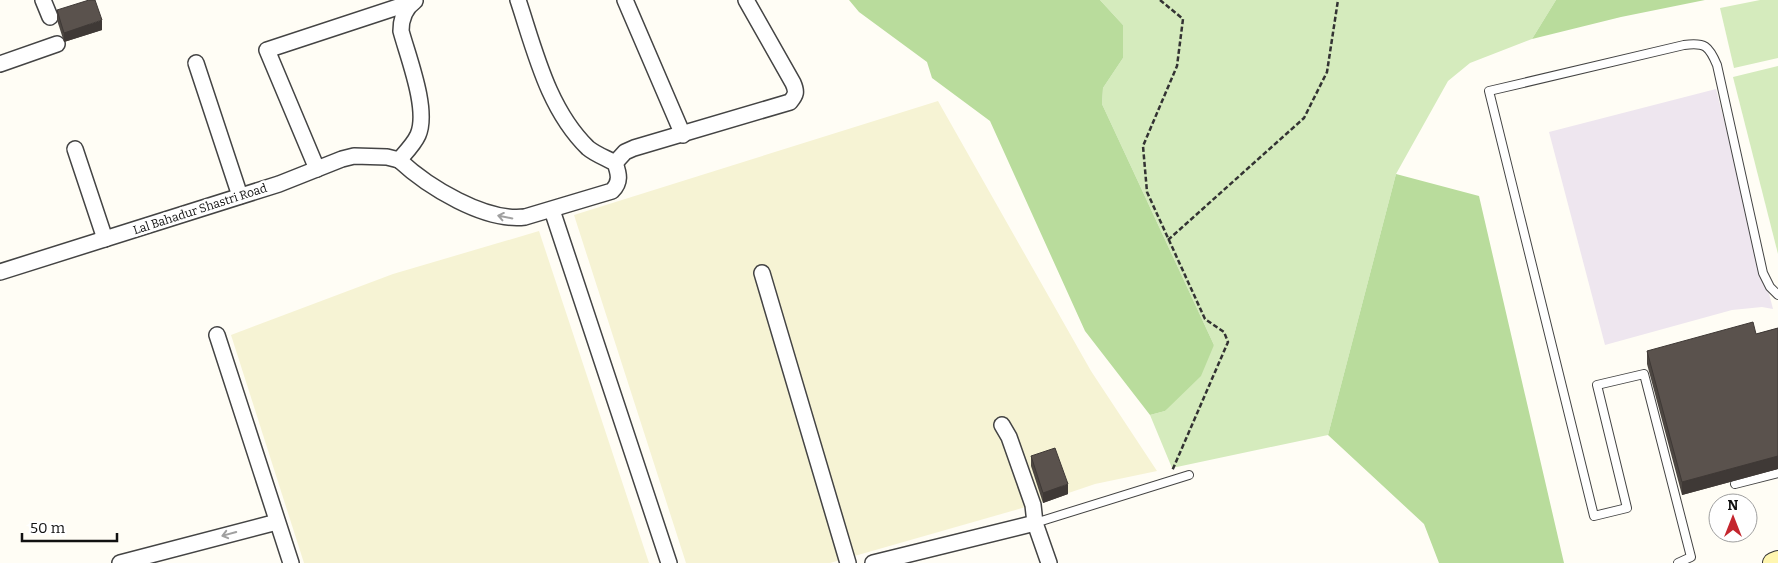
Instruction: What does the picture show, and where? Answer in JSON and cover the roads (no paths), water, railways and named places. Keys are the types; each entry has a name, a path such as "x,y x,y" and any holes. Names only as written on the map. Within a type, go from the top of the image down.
{"main road":[{"path":"1773,563 1778,561"}],"street":[{"path":"43,0 50,17"},
{"path":"518,0 548,88 567,123 589,149 615,162"},
{"path":"625,0 683,135"},
{"path":"615,162 625,152 634,148 790,102 795,97 796,90 793,83 746,0"},
{"path":"416,1 405,12 401,31 420,104 422,120 418,136 399,160 416,176 473,208 512,219 525,218 612,191 619,181 615,162"},
{"path":"317,169 267,50 416,1"},
{"path":"0,64 57,44"},
{"path":"196,63 240,196"},
{"path":"75,149 104,239"},
{"name":"Lal Bahadur Shastri Road","path":"0,272 279,184 354,156 399,160"},
{"path":"552,210 669,563"},
{"path":"762,273 848,563"},
{"path":"217,335 276,522 291,563"},
{"path":"1002,425 1010,438 1032,505 1035,523 1048,563"},
{"path":"120,563 276,522"},
{"path":"873,563 1035,523"}],"lane":[{"path":"1678,563 1691,557 1644,374 1597,385 1627,508 1594,516 1489,91 1684,45 1695,43 1703,45 1710,50 1717,65 1763,273 1770,287 1778,295"},
{"path":"1735,484 1778,473"},
{"path":"1035,523 1189,475"}]}
